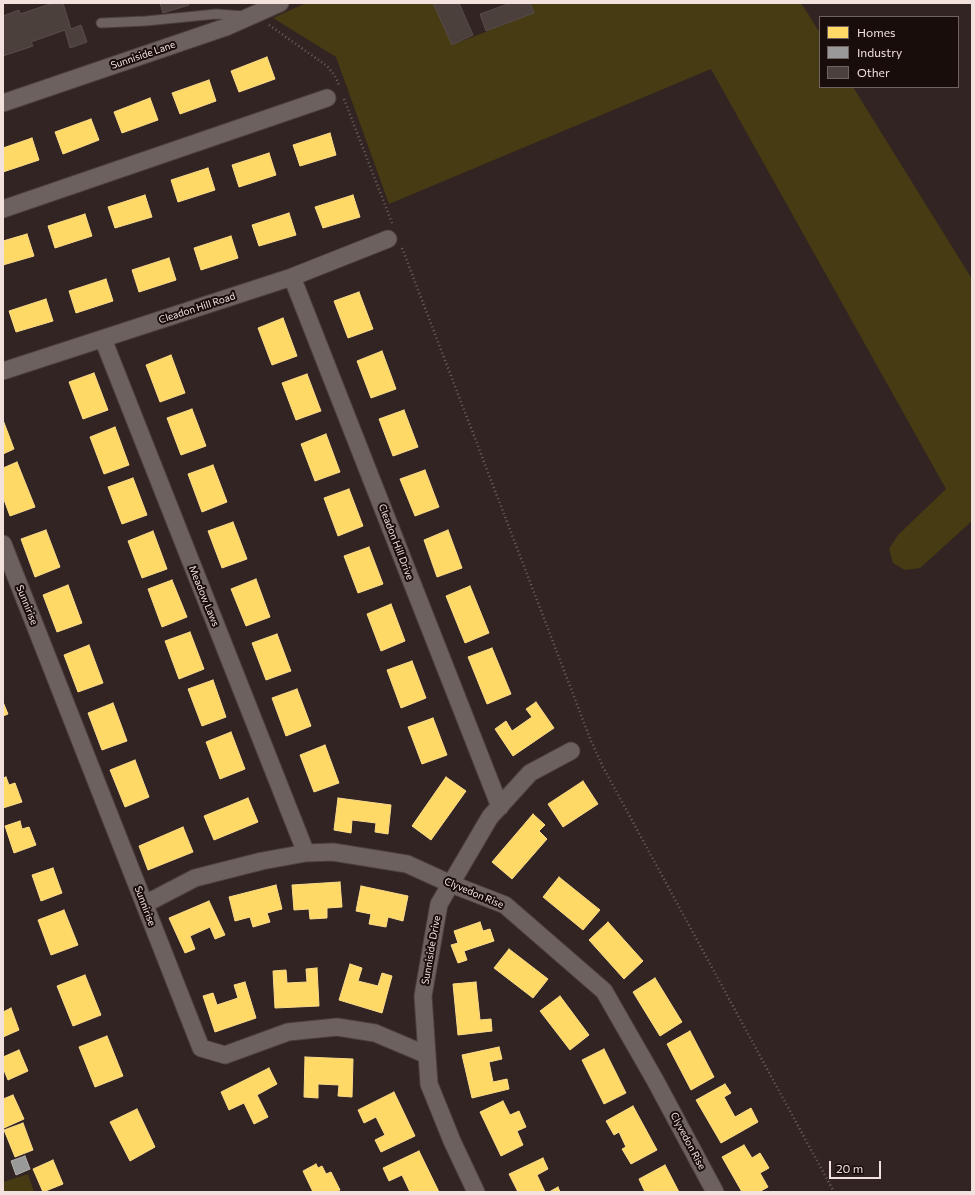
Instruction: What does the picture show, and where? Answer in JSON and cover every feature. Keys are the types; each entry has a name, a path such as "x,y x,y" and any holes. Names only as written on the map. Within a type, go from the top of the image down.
{"street":[{"name":"Sunniside Lane","path":"3,103 226,27 280,3"},
{"path":"3,209 334,94"},
{"name":"Cleadon Hill Road","path":"3,372 292,277 394,237"},
{"name":"Cleadon Hill Drive","path":"292,277 500,806"},
{"name":"Meadow Laws","path":"103,339 306,854"},
{"name":"Sunnirise","path":"3,544 201,1048 225,1054 288,1032 337,1026 376,1033 427,1055"},
{"name":"Sunniside Drive","path":"476,1192 452,1141 429,1084 423,996 439,904 490,817 530,773 571,751"},
{"name":"Clyvedon Rise","path":"145,904 195,878 262,860 333,852 408,864 451,884 505,905 604,991 655,1080 715,1192"}],"lane":[{"path":"101,23 146,21 216,14 252,15"}],"path":[{"path":"252,15 327,66 335,76 334,94"},
{"path":"344,97 394,237 591,741 603,767 834,1192"}],"shaded area":[{"path":"306,3 433,3 452,45 534,13 530,3 801,3 819,31 819,88 854,88 972,279 972,521 920,568 905,570 893,563 889,549 898,535 946,489 711,69 389,204 336,57 273,18"},
{"path":"28,1174 34,1192 3,1192 3,1182"}],"building: Homes":[{"path":"267,57 275,79 239,92 231,71"},
{"path":"209,80 216,101 180,114 172,93"},
{"path":"150,98 158,120 122,133 114,112"},
{"path":"91,119 99,140 63,154 55,132"},
{"path":"330,133 336,155 300,166 293,145"},
{"path":"32,138 39,160 3,172 3,148"},
{"path":"269,153 276,175 239,187 232,165"},
{"path":"208,168 215,190 178,202 171,180"},
{"path":"145,195 152,217 115,228 108,207"},
{"path":"353,195 360,217 323,228 315,207"},
{"path":"289,213 296,235 259,246 252,225"},
{"path":"85,214 92,236 55,248 48,226"},
{"path":"27,234 34,256 3,265 3,241"},
{"path":"231,236 238,258 201,270 194,248"},
{"path":"169,258 176,280 139,292 132,270"},
{"path":"106,279 113,301 76,313 69,291"},
{"path":"359,292 373,329 348,338 334,301"},
{"path":"46,299 53,321 16,332 9,311"},
{"path":"283,318 297,356 272,365 258,328"},
{"path":"382,351 396,389 371,398 357,361"},
{"path":"171,355 185,393 160,402 146,365"},
{"path":"94,373 108,410 83,419 69,382"},
{"path":"307,374 321,411 296,420 282,383"},
{"path":"192,409 206,446 181,455 167,418"},
{"path":"404,410 418,447 393,456 379,419"},
{"path":"3,420 14,449 3,454"},
{"path":"115,427 129,465 104,474 90,437"},
{"path":"326,434 340,472 315,481 301,444"},
{"path":"17,462 35,507 10,516 3,497 3,468"},
{"path":"213,465 227,502 202,512 188,474"},
{"path":"425,470 439,507 415,516 400,479"},
{"path":"133,478 147,515 122,524 108,487"},
{"path":"349,489 363,526 338,536 324,498"},
{"path":"233,522 247,559 222,568 208,531"},
{"path":"46,530 60,567 35,577 21,539"},
{"path":"448,530 462,568 437,577 424,540"},
{"path":"153,531 167,569 142,578 128,541"},
{"path":"369,547 383,584 358,593 344,556"},
{"path":"256,579 270,617 246,626 231,589"},
{"path":"172,580 187,617 162,627 148,589"},
{"path":"68,585 82,623 57,632 43,595"},
{"path":"470,586 489,633 465,643 446,596"},
{"path":"391,604 405,641 381,651 367,614"},
{"path":"190,632 204,669 179,679 165,641"},
{"path":"277,634 291,671 266,680 252,643"},
{"path":"89,645 103,683 78,692 64,655"},
{"path":"492,648 511,694 487,704 468,657"},
{"path":"412,661 426,698 401,708 387,670"},
{"path":"213,680 226,717 202,726 188,689"},
{"path":"297,689 311,726 286,736 272,698"},
{"path":"3,702 8,714 3,716"},
{"path":"536,702 554,728 513,756 495,729 506,721 512,731 532,717 526,709"},
{"path":"113,703 127,741 102,750 88,713"},
{"path":"433,718 447,755 422,764 408,727"},
{"path":"231,732 245,769 220,779 206,742"},
{"path":"325,745 339,783 314,792 300,755"},
{"path":"135,760 149,797 125,807 110,770"},
{"path":"6,777 9,785 15,783 22,802 3,808 3,778"},
{"path":"446,777 466,791 431,840 412,826"},
{"path":"583,781 598,804 563,827 548,804"},
{"path":"248,798 258,822 214,840 204,816"},
{"path":"338,798 391,805 388,834 375,832 376,823 352,820 351,833 334,830"},
{"path":"533,814 545,825 539,831 547,839 512,879 492,862"},
{"path":"20,821 22,829 29,827 36,845 14,853 5,826"},
{"path":"183,827 193,852 148,870 139,846"},
{"path":"53,868 62,893 41,901 32,875"},
{"path":"559,877 600,910 583,930 543,897"},
{"path":"340,882 342,907 327,908 327,918 310,919 309,909 294,910 292,885"},
{"path":"276,885 282,909 267,913 270,922 253,927 250,917 235,921 229,897"},
{"path":"361,886 408,896 403,921 388,917 386,927 369,924 371,914 356,911"},
{"path":"209,901 225,935 215,939 210,927 190,936 195,949 185,953 169,918"},
{"path":"64,910 78,945 51,955 38,920"},
{"path":"480,922 483,931 490,929 494,941 464,951 467,960 458,963 451,945 458,943 454,931"},
{"path":"608,922 643,961 624,979 589,940"},
{"path":"509,949 548,979 533,998 494,968"},
{"path":"350,964 362,968 358,981 378,986 382,973 392,976 382,1013 339,1000"},
{"path":"317,968 319,1006 275,1008 273,971 286,970 287,983 307,982 306,969"},
{"path":"85,975 101,1015 73,1026 57,986"},
{"path":"655,978 682,1022 660,1036 633,992"},
{"path":"245,982 256,1018 215,1032 203,996 213,993 217,1005 238,998 234,985"},
{"path":"476,982 480,1020 491,1019 492,1031 458,1035 453,984"},
{"path":"560,996 589,1035 570,1050 540,1011"},
{"path":"11,1008 19,1030 3,1037 3,1012"},
{"path":"690,1031 714,1077 691,1090 667,1044"},
{"path":"107,1036 123,1076 95,1087 79,1047"},
{"path":"499,1047 502,1059 489,1062 493,1082 507,1079 509,1089 472,1098 462,1055"},
{"path":"604,1049 626,1093 604,1104 582,1060"},
{"path":"19,1050 28,1071 8,1080 3,1068 3,1057"},
{"path":"305,1057 353,1059 352,1097 338,1096 339,1085 318,1084 318,1098 304,1097"},
{"path":"269,1068 277,1084 257,1095 268,1117 254,1124 244,1103 229,1110 221,1092"},
{"path":"725,1084 731,1093 724,1097 735,1117 751,1108 758,1122 721,1143 696,1100"},
{"path":"394,1092 415,1136 381,1152 375,1140 385,1135 376,1117 364,1123 358,1110"},
{"path":"13,1095 24,1119 4,1128 3,1099"},
{"path":"503,1101 510,1115 519,1111 526,1127 517,1131 523,1145 501,1156 480,1112"},
{"path":"633,1106 657,1150 631,1164 622,1149 626,1147 619,1132 614,1135 606,1121"},
{"path":"137,1109 155,1147 130,1161 110,1122"},
{"path":"23,1123 33,1150 15,1157 4,1130"},
{"path":"744,1145 752,1158 760,1153 769,1168 760,1173 768,1187 759,1192 742,1192 722,1157"},
{"path":"419,1151 439,1192 410,1192 402,1175 389,1181 383,1168"},
{"path":"543,1158 548,1169 537,1175 545,1192 518,1192 509,1174"},
{"path":"53,1160 63,1184 43,1192 33,1169"},
{"path":"316,1164 318,1168 322,1166 326,1174 331,1172 340,1190 336,1192 313,1192 303,1171"},
{"path":"665,1165 679,1192 645,1192 639,1179"},
{"path":"558,1187 560,1192 549,1192"}],"building: Industry":[{"path":"25,1156 30,1169 16,1175 11,1161"}],"building: Other":[{"path":"53,3 63,3 71,29 81,25 87,42 70,48 65,30 31,42 33,46 3,56 3,16 19,10 20,14"},
{"path":"160,3 188,3 189,5 163,13"},
{"path":"433,3 459,3 473,35 452,45"},
{"path":"511,3 530,3 534,13 486,31 480,14"}]}
